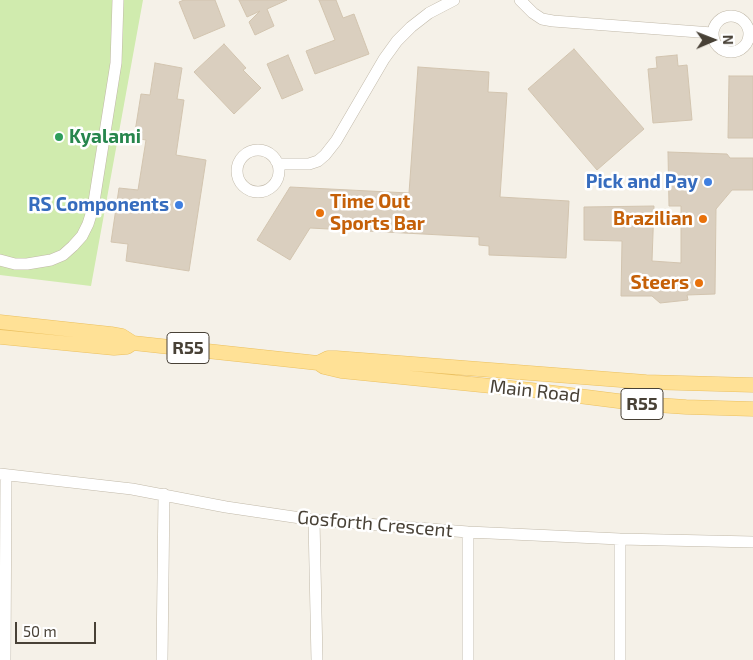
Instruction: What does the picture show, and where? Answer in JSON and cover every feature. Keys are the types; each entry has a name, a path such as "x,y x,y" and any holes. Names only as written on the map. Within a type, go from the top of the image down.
{"main road":[{"name":"R55","path":"0,322 49,334"},
{"name":"R55","path":"0,337 49,334"},
{"name":"Main Road","path":"49,334 114,348 127,347 133,343 318,363 324,367 341,371 531,390 642,404 753,408"},
{"name":"Main Road","path":"318,363 328,358 336,358 646,382 753,385"}],"street":[{"path":"0,260 15,264 27,264 51,260 62,255 72,246 82,236 88,224 116,64 118,0"},
{"path":"276,161 280,164 309,164 325,155 336,141 384,59 397,41 429,13 454,0"},
{"path":"520,0 542,19 553,21 712,33"},
{"path":"731,15 746,23 751,34 741,49 730,52 716,44 712,33 713,28 720,19 731,15"},
{"path":"3,474 5,660"},
{"name":"Gosforth Crescent","path":"3,474 98,484 164,494 226,507 314,520 468,532 620,539 753,542"},
{"path":"162,660 164,494"},
{"path":"314,520 316,660"},
{"path":"468,532 468,660"},
{"path":"620,539 620,660"}],"green space":[{"name":"Kyalami","path":"0,0 143,0 91,286 0,275"}],"building":[{"path":"184,0 215,0 225,26 194,39 179,2"},
{"path":"239,0 287,0 267,9 274,26 255,35 249,22 260,11 247,17"},
{"path":"319,0 336,0 343,18 354,14 369,54 315,74 306,51 335,40"},
{"path":"224,44 246,68 243,70 261,88 234,114 194,72"},
{"path":"574,49 644,129 597,170 528,89"},
{"path":"288,55 303,90 282,99 267,64"},
{"path":"677,55 678,66 687,65 692,120 653,123 648,69 657,68 656,57"},
{"path":"155,63 182,68 177,99 184,100 176,155 206,160 189,271 126,261 128,244 111,242 119,188 138,190 146,140 134,138 141,94 150,95"},
{"path":"418,67 489,72 488,92 507,93 500,197 569,201 566,258 489,255 489,246 479,245 479,237 310,228 290,260 257,240 290,187 409,193"},
{"path":"729,76 753,76 753,138 728,138"},
{"path":"668,152 727,154 730,158 753,158 753,190 732,190 716,209 715,294 687,295 688,300 660,303 652,296 621,296 622,241 584,240 584,207 654,206 652,261 681,263 681,206 669,206"}],"place":[{"name":"Kyalami","path":"59,137"},
{"name":"Pick and Pay","path":"708,182"},
{"name":"RS Components","path":"179,205"},
{"name":"Time Out Sports Bar","path":"320,213"},
{"name":"Brazilian","path":"703,219"},
{"name":"Steers","path":"699,283"}]}
